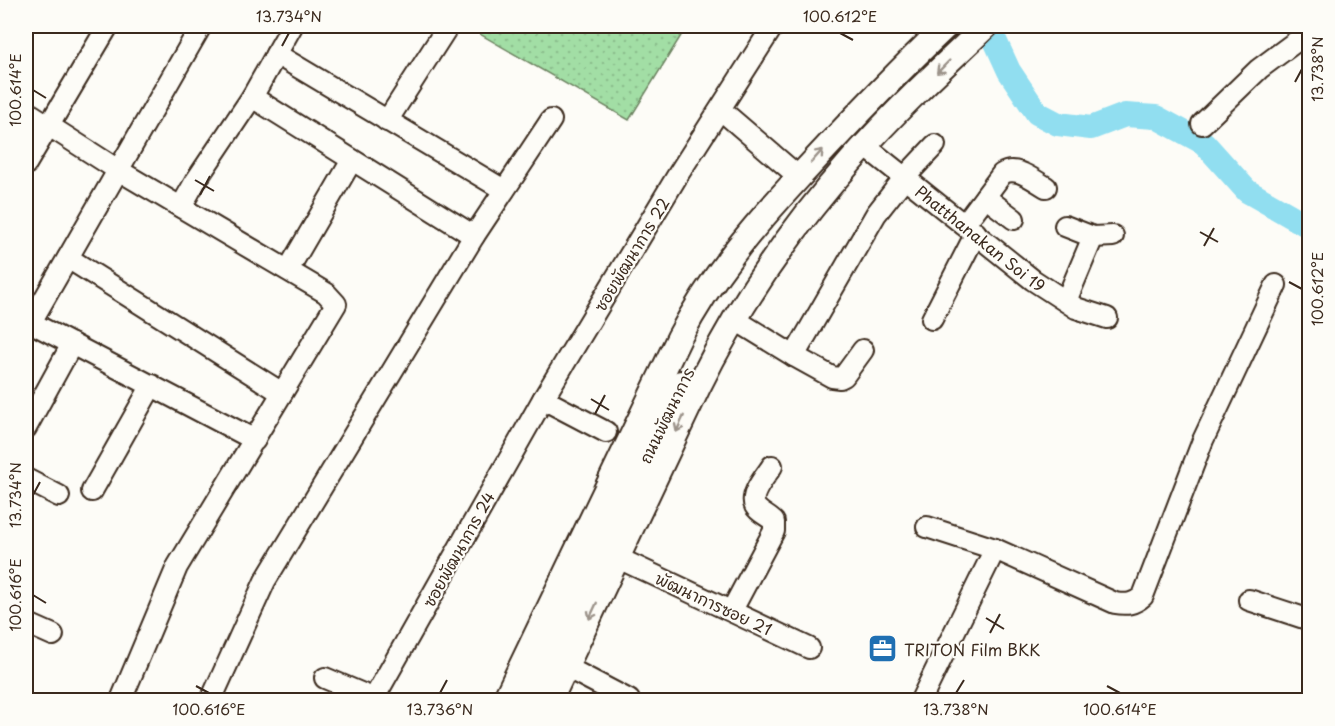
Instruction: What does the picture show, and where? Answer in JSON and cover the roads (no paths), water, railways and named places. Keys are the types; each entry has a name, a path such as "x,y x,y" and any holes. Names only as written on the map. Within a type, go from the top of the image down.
{"main road":[{"name":"ถนนพัฒนาการ","path":"505,700 694,310 723,265 751,229 873,97 946,26"},
{"name":"ถนนพัฒนาการ","path":"530,700 703,341 745,276 763,253 858,153 986,26"},
{"name":"ถนนพัฒนาการ","path":"550,700 698,387 734,319 788,240 858,153"},
{"name":"ถนนพัฒนาการ","path":"520,700 691,336 731,268 794,182"}],"street":[{"path":"26,164 108,26"},
{"path":"181,207 193,185 252,97 292,26"},
{"path":"387,121 448,26"},
{"name":"ซอยพัฒนาการ 22","path":"543,399 679,173 773,26"},
{"path":"196,27 68,258 28,321 255,440"},
{"path":"1202,124 1259,69 1310,31"},
{"path":"276,54 504,190"},
{"path":"252,97 474,236"},
{"path":"721,110 794,182"},
{"path":"26,111 118,170 288,270 326,294 336,304 177,567 121,700"},
{"path":"211,700 265,581 474,236 551,120"},
{"path":"794,356 872,220 904,177 935,145"},
{"name":"Phatthanakan Soi 19","path":"858,153 904,177 1033,280 1076,308 1107,318"},
{"path":"288,270 352,160"},
{"path":"932,319 985,197 1002,174 1008,170 1016,171 1046,187"},
{"path":"985,197 1014,219"},
{"path":"1065,226 1093,237 1113,236"},
{"path":"1066,301 1093,237"},
{"path":"68,258 282,393"},
{"path":"927,527 994,549 1115,603 1127,605 1143,596 1203,440 1276,285"},
{"path":"734,319 832,377 840,378 850,369 863,350"},
{"path":"26,428 72,344"},
{"path":"92,491 152,385"},
{"path":"543,399 606,432"},
{"name":"ซอยพัฒนาการ 24","path":"325,678 375,700 543,399"},
{"path":"732,610 774,531 774,522 756,508 754,501 755,494 772,466"},
{"path":"26,479 59,496"},
{"path":"921,700 994,549"},
{"name":"พัฒนาการซอย 21","path":"618,558 809,648"},
{"path":"1250,600 1308,615"},
{"path":"26,623 53,635"},
{"path":"566,667 629,700"}],"waterway":[{"path":"991,26 993,36 1009,71 1037,113 1058,124 1091,128 1125,115 1156,117 1204,143 1247,191 1310,227"}],"place":[{"name":"TRITON Film BKK","path":"883,649"}]}
